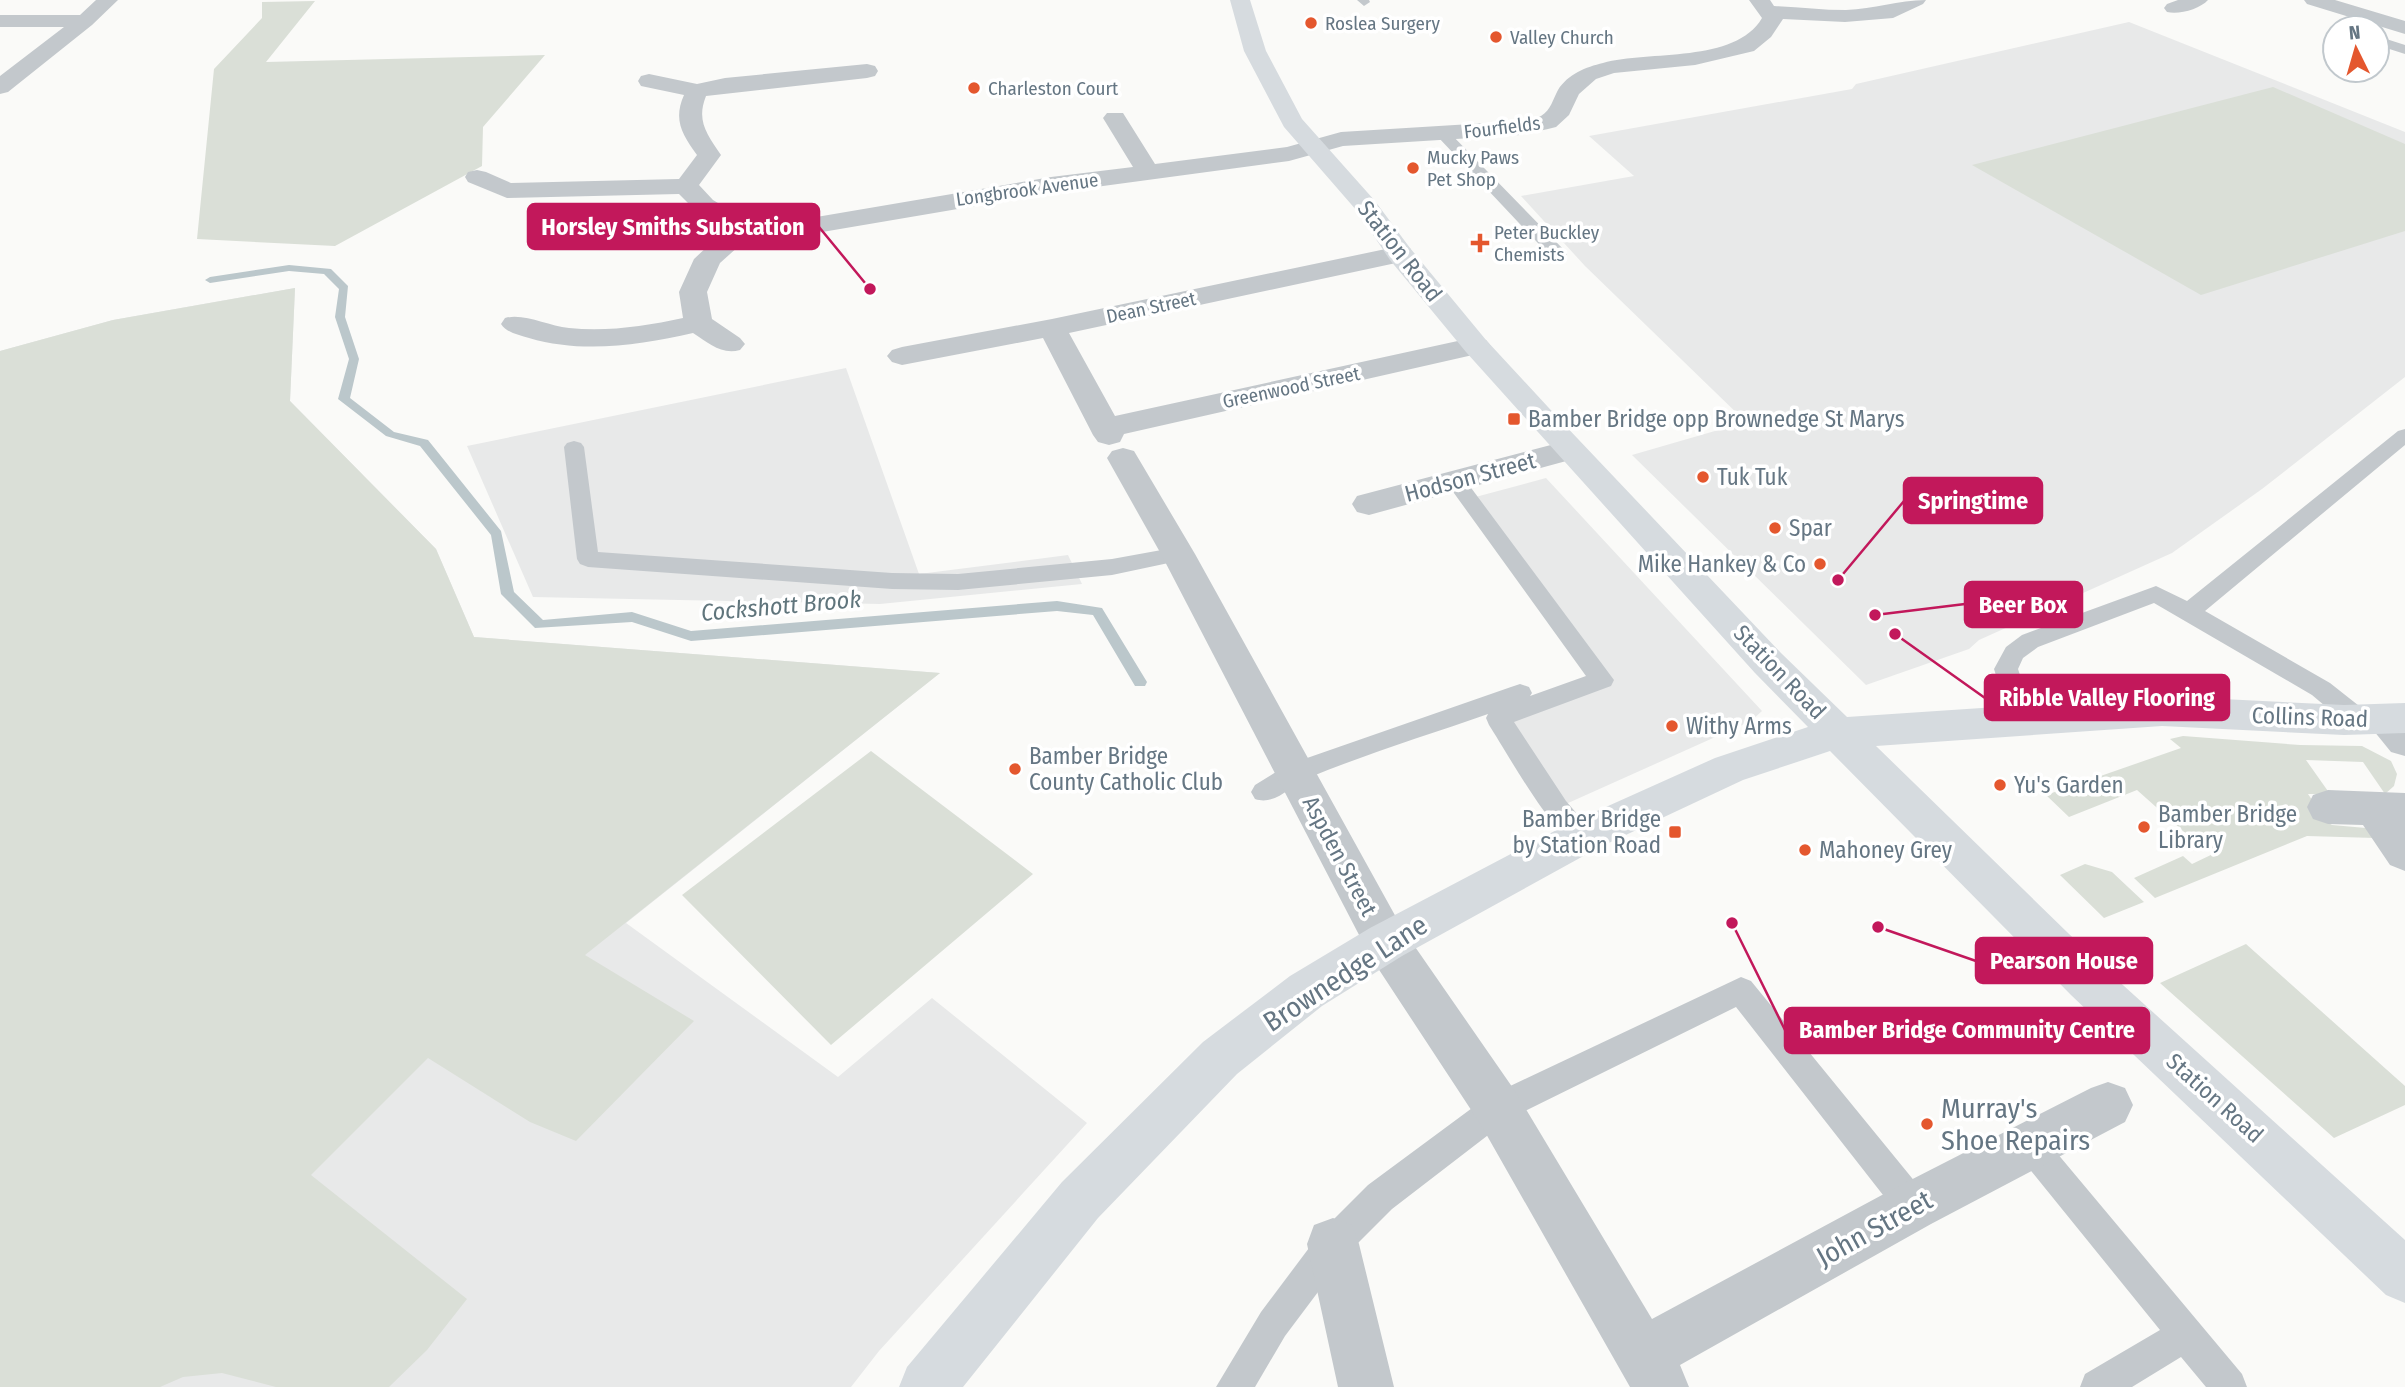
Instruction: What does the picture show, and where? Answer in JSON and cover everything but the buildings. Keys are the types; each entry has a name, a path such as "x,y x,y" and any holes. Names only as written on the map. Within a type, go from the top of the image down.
{"main road":[{"name":"Station Road","path":"1240,0 1255,51 1292,122 1366,206 1399,254 1476,346 1570,450 1837,733 2087,981 2405,1276"},
{"name":"Collins Road","path":"1837,733 2162,711 2389,725"},
{"name":"Brownedge Lane","path":"927,1387 1080,1200 1220,1058 1306,990 1386,942 1583,836 1729,769 1837,733"}],"street":[{"path":"0,87 108,0"},
{"name":"Fourfields","path":"1763,6 1845,16 1893,12 1916,0"},
{"path":"2174,8 2198,0"},
{"path":"2314,0 2346,3 2405,28"},
{"name":"Fourfields","path":"1312,147 1351,138 1520,128 1548,122 1561,110 1569,91 1588,74 1612,67 1695,58 1745,46 1764,33 1773,18 1763,6"},
{"path":"0,21 85,21"},
{"path":"649,81 697,91 725,85 867,71"},
{"path":"687,186 709,155 690,128 688,108 697,91"},
{"path":"1115,118 1148,172"},
{"name":"Longbrook Avenue","path":"742,229 787,230 923,205 1148,172 1253,160 1312,147"},
{"path":"477,177 496,196 687,186"},
{"path":"687,186 704,205 742,229 708,259 693,292 698,323"},
{"name":"Dean Street","path":"902,356 1052,328 1399,254"},
{"path":"515,324 551,335 595,337 666,331 698,323 730,344"},
{"name":"Aspden Street","path":"1052,328 1178,554 1280,782 1499,1108 1652,1371"},
{"name":"Greenwood Street","path":"1113,440 1476,346"},
{"name":"Hodson Street","path":"1369,504 1570,450"},
{"path":"2328,807 2390,810 2405,853"},
{"name":"John Street","path":"1652,1371 1913,1206 2108,1105"},
{"path":"1333,1244 1366,1387"}],"lane":[{"path":"1443,134 1558,254"},
{"path":"2190,611 2405,435"},
{"path":"574,447 588,559 892,581 958,582 1112,567 1178,554"},
{"path":"1456,482 1602,680 1498,718 1557,808 1583,836"},
{"path":"2032,721 2012,688 2006,669 2014,653 2029,641 2156,594 2389,725"},
{"path":"1280,782 1564,677"},
{"path":"1234,1387 1273,1324 1333,1244 1380,1198 1499,1108 1741,990 1913,1206"},
{"path":"2030,1145 2229,1387"},
{"path":"2098,1387 2186,1334"}],"shaded area":[{"path":"315,1 266,62 545,55 483,127 482,166 335,246 197,239 214,69 262,18 262,2"},
{"path":"2129,22 2405,132 2405,377 2262,489 2172,553 1979,640 1969,649 1866,685 1632,455 1746,422 1585,266 1521,196 1634,176 1589,136 1852,89 1856,84"},
{"path":"2273,87 2405,144 2405,231 2201,295 1972,165"},
{"path":"295,288 290,401 436,549 474,637 940,673 626,923 838,1077 932,998 1087,1123 879,1351 851,1387 0,1387 0,351 113,320"},
{"path":"295,288 290,401 436,549 474,637 940,673 585,955 694,1021 576,1141 530,1122 428,1058 311,1175 467,1299 427,1350 389,1387 276,1387 222,1373 183,1377 160,1387 0,1387 0,351 113,320"},
{"path":"846,368 919,574 1068,555 1082,584 880,604 533,597 467,446"},
{"path":"1546,478 1762,711 1751,721 1557,808 1498,718 1601,680 1468,499"},
{"path":"2183,736 2300,745 2362,746 2391,761 2397,774 2394,786 2385,794 2363,762 2306,760 2330,794 2308,794 2327,822 2332,825 2366,828 2375,838 2307,836 2155,898 2134,878 2183,856 2192,864 2215,853 2207,846 2202,848 2137,790 2069,817 2046,795 2181,748 2170,739"},
{"path":"871,751 1033,874 831,1045 682,895"},
{"path":"2085,864 2112,872 2144,902 2104,918 2060,875"},
{"path":"2246,944 2405,1086 2405,1105 2334,1138 2160,983"}],"waterway":[{"name":"Cockshott Brook","path":"210,280 289,268 327,271 344,288 340,317 354,359 344,399 390,434 424,443 497,534 508,594 540,625 632,617 691,636 1057,606 1097,611 1140,682"}],"place":[{"name":"Roslea Surgery","path":"1311,23"},
{"name":"Valley Church","path":"1496,37"},
{"name":"Charleston Court","path":"974,88"},
{"name":"Mucky Paws Pet Shop","path":"1413,168"},
{"name":"Peter Buckley Chemists","path":"1480,243"},
{"name":"Horsley Smiths Substation","path":"870,289"},
{"name":"Bamber Bridge opp Brownedge St Marys","path":"1514,419"},
{"name":"Tuk Tuk","path":"1703,477"},
{"name":"Spar","path":"1775,528"},
{"name":"Mike Hankey & Co","path":"1820,564"},
{"name":"Springtime","path":"1838,580"},
{"name":"Beer Box","path":"1875,615"},
{"name":"Ribble Valley Flooring","path":"1895,634"},
{"name":"Withy Arms","path":"1672,726"},
{"name":"Bamber Bridge County Catholic Club","path":"1015,769"},
{"name":"Yu's Garden","path":"2000,785"},
{"name":"Bamber Bridge Library","path":"2144,827"},
{"name":"Bamber Bridge by Station Road","path":"1675,832"},
{"name":"Mahoney Grey","path":"1805,850"},
{"name":"Bamber Bridge Community Centre","path":"1732,923"},
{"name":"Pearson House","path":"1878,927"},
{"name":"Murray's Shoe Repairs","path":"1927,1124"}]}
